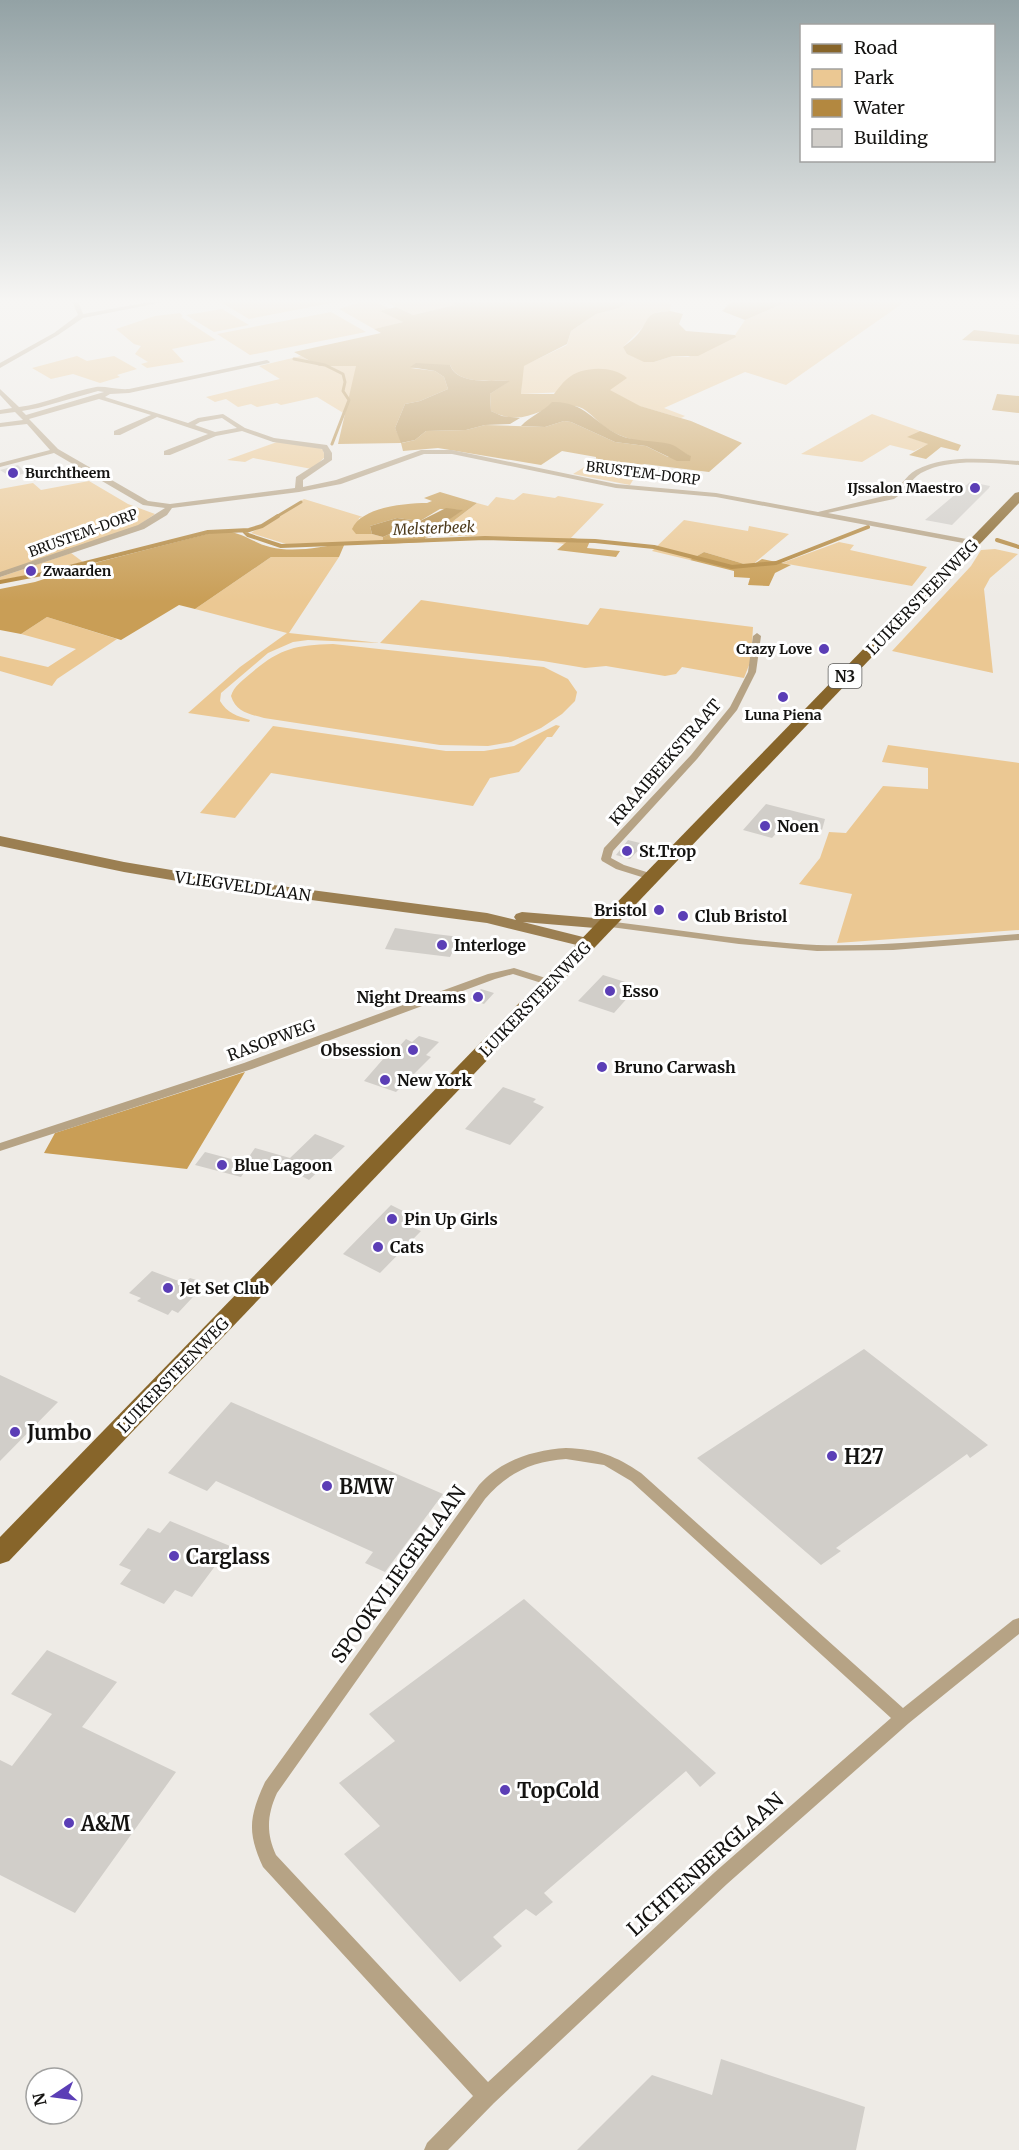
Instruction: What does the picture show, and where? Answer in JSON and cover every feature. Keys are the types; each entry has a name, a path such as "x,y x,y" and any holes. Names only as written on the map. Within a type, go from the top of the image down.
{"main road":[{"name":"LUIKERSTEENWEG","path":"0,1554 1019,496"},
{"name":"VLIEGVELDLAAN","path":"0,841 124,867 213,882 488,918 589,943"},
{"name":"VLIEGVELDLAAN","path":"488,918 517,916 608,924"}],"street":[{"name":"BRUSTEM-DORP","path":"10,401 55,451 138,501 170,506 299,490 338,482 408,456 440,452 501,460 616,486 716,495 974,543"},
{"path":"0,412 36,407 55,401"},
{"path":"0,425 25,420 85,401"},
{"path":"113,401 214,434"},
{"path":"117,433 157,415"},
{"path":"189,425 198,420 223,417 243,429 273,440 326,449 328,460 299,479 297,483 299,490"},
{"path":"167,453 214,434 243,429"},
{"path":"0,465 55,451"},
{"path":"818,514 831,508 890,497 915,474 933,467 969,461 1019,463"},
{"name":"BRUSTEM-DORP","path":"0,575 141,527 170,506"},
{"name":"KRAAIBEEKSTRAAT","path":"652,877 620,867 606,859 608,850 694,757 734,708 752,672 757,636"},
{"path":"608,924 721,940 818,948 862,948 1019,938"},
{"name":"RASOPWEG","path":"0,1147 248,1066 492,976 514,971 551,983"},
{"name":"SPOOKVLIEGERLAAN","path":"487,2096 269,1861 258,1837 260,1811 271,1788 480,1495 500,1475 526,1461 555,1453 578,1453 610,1461 636,1478 903,1718"},
{"name":"LICHTENBERGLAAN","path":"434,2150 487,2096 721,1878 903,1718 1019,1625"}],"green space":[{"path":"230,401 297,401 281,405 277,403 257,407 251,404 238,407"},
{"path":"324,401 348,401 345,414"},
{"path":"630,401 679,401 664,408 685,416 681,418"},
{"path":"872,414 920,431 908,437 929,444 914,451 890,445 862,462 801,454"},
{"path":"277,442 318,447 323,450 325,457 312,469 253,458 245,462 227,460"},
{"path":"596,460 639,470 630,485 573,474"},
{"path":"89,481 128,504 155,514 136,527 0,573 0,489 33,483 41,490"},
{"path":"523,493 604,504 565,544 519,538 435,535 477,503 488,506 496,497 514,500"},
{"path":"304,499 363,517 359,518 356,534 383,537 382,542 286,544 251,533"},
{"path":"684,520 748,531 749,526 789,534 751,566 704,552 690,560 652,551"},
{"path":"839,542 854,545 850,550 927,567 912,586 782,563"},
{"path":"995,549 1018,554 990,578 984,589 993,673 892,651 971,566 981,550"},
{"path":"71,553 83,562 0,581 0,577"},
{"path":"283,555 339,557 289,633 380,643 308,640 293,642 268,653 221,693 220,701 226,708 250,720 249,722 188,713 240,667 287,633 195,609 271,557"},
{"path":"421,600 588,625 600,608 753,627 751,660 744,678 682,667 676,674 665,676 606,666 585,668 543,661 380,643"},
{"path":"47,617 117,639 57,679 52,686 0,671 0,656 48,667 76,649 21,634"},
{"path":"333,644 544,667 568,679 577,692 575,701 562,714 541,728 511,742 488,746 440,745 264,718 244,712 236,706 231,696 236,686 270,659 297,647"},
{"path":"556,725 560,726 552,737 547,737 519,772 490,778 473,806 271,773 235,818 200,813 273,726 446,751 484,751 514,746"},
{"path":"888,745 1019,763 1019,930 837,943 852,894 799,884 820,858 829,832 846,833 883,786 928,789 928,768 882,762"}],"shaded area":[{"path":"348,401 418,401 405,404 395,428 402,443 415,440 426,431 466,430 485,425 545,427 564,421 615,442 646,446 668,457 690,456 680,451 617,434 579,407 567,405 516,418 491,411 490,401 631,401 691,421 742,443 709,472 644,464 639,470 596,460 596,457 562,451 541,465 438,448 403,451 401,443 338,444"},
{"path":"995,401 1019,401 1019,413 992,410"},
{"path":"920,431 961,445 958,451 941,447 926,459 909,455 928,444 907,437"},
{"path":"440,492 477,503 435,535 425,538 425,542 382,544 383,537 394,532 433,531 462,510 440,509 420,521 397,518 370,526 372,534 356,534 352,529 357,522 374,511 396,505 427,503 432,501 424,498"},
{"path":"226,531 279,549 308,549 345,543 339,557 271,557 195,609 179,605 121,640 47,617 21,634 0,630 0,589 35,582 87,565"},
{"path":"571,538 590,541 587,548 620,551 616,557 557,550"},
{"path":"704,552 751,566 762,559 791,565 775,573 769,586 748,585 750,578 734,577 734,571 690,560"},
{"path":"245,1072 187,1169 44,1153 55,1133"}],"water":[{"path":"418,401 490,401 491,411 502,416 520,418 510,424 485,425 466,430 426,431 415,440 401,443 395,428 405,404"},
{"path":"552,402 572,405 588,413 619,435 673,445 691,456 690,461 677,461 646,446 615,442 571,422 564,421 545,427 521,426"},
{"path":"446,508 463,510 433,531 394,532 383,537 372,534 370,526 397,518 420,521"}],"building":[{"path":"18,465 26,473 11,477 0,470"},
{"path":"970,482 990,486 952,525 925,520"},
{"path":"766,804 825,819 822,830 786,822 772,838 743,830"},
{"name":"St.Trop","path":"628,840 644,844 630,859 616,855"},
{"path":"395,928 460,937 450,957 385,949"},
{"name":"Esso","path":"603,975 638,986 614,1013 578,1001"},
{"name":"Night Dreams","path":"481,989 494,993 484,1004 470,999"},
{"path":"419,1036 439,1042 426,1055 431,1057 396,1092 364,1081 391,1050 395,1051 406,1039 412,1042"},
{"path":"503,1087 536,1099 533,1102 544,1107 510,1145 465,1129"},
{"path":"315,1134 345,1146 309,1180 287,1168 283,1171 277,1169 273,1173 246,1161 255,1148 290,1158"},
{"path":"205,1152 250,1164 241,1177 195,1165"},
{"name":"Cats","path":"391,1205 411,1215 401,1223 421,1231 380,1273 343,1254"},
{"name":"Jet Set Club","path":"152,1271 184,1283 190,1278 206,1283 178,1313 172,1310 168,1315 137,1301 141,1298 129,1293"},
{"name":"H27","path":"864,1349 988,1445 970,1458 967,1454 836,1548 841,1551 821,1565 697,1458"},
{"name":"Jumbo","path":"0,1375 58,1402 0,1461"},
{"name":"BMW","path":"231,1402 443,1494 385,1572 365,1563 373,1552 216,1481 207,1491 168,1473"},
{"name":"Carglass","path":"170,1521 230,1546 192,1597 175,1590 164,1604 120,1584 131,1570 119,1565 148,1528 160,1533"},
{"name":"TopCold","path":"524,1599 716,1773 700,1787 686,1771 544,1893 553,1902 536,1916 526,1909 493,1937 502,1946 460,1982 344,1854 380,1826 339,1783 395,1741 369,1714"},
{"name":"A&M","path":"47,1650 117,1682 82,1727 176,1772 75,1913 0,1875 0,1760 12,1766 52,1714 11,1694"},
{"path":"721,2059 865,2107 856,2150 577,2150 652,2075 712,2095"}],"waterway":[{"path":"332,444 348,401"},
{"path":"276,517 301,502"},
{"name":"Melsterbeek","path":"0,582 42,574 208,532 249,530 262,526 278,516"},
{"name":"Melsterbeek","path":"244,531 248,535 281,546 485,538 595,541 654,547 732,567 776,563 868,527"},
{"name":"Melsterbeek","path":"997,540 1019,547"}],"place":[{"name":"Burchtheem","path":"13,473"},
{"name":"IJssalon Maestro","path":"975,488"},
{"name":"Zwaarden","path":"31,571"},
{"name":"Crazy Love","path":"824,649"},
{"name":"Luna Piena","path":"783,697"},
{"name":"Noen","path":"765,826"},
{"name":"St.Trop","path":"627,851"},
{"name":"Bristol","path":"659,910"},
{"name":"Club Bristol","path":"683,916"},
{"name":"Interloge","path":"442,945"},
{"name":"Esso","path":"610,991"},
{"name":"Night Dreams","path":"478,997"},
{"name":"Obsession","path":"413,1050"},
{"name":"Bruno Carwash","path":"602,1067"},
{"name":"New York","path":"385,1080"},
{"name":"Blue Lagoon","path":"222,1165"},
{"name":"Pin Up Girls","path":"392,1219"},
{"name":"Cats","path":"378,1247"},
{"name":"Jet Set Club","path":"168,1288"},
{"name":"Jumbo","path":"15,1432"},
{"name":"H27","path":"832,1456"},
{"name":"BMW","path":"327,1486"},
{"name":"Carglass","path":"174,1556"},
{"name":"TopCold","path":"505,1790"},
{"name":"A&M","path":"69,1823"}]}
